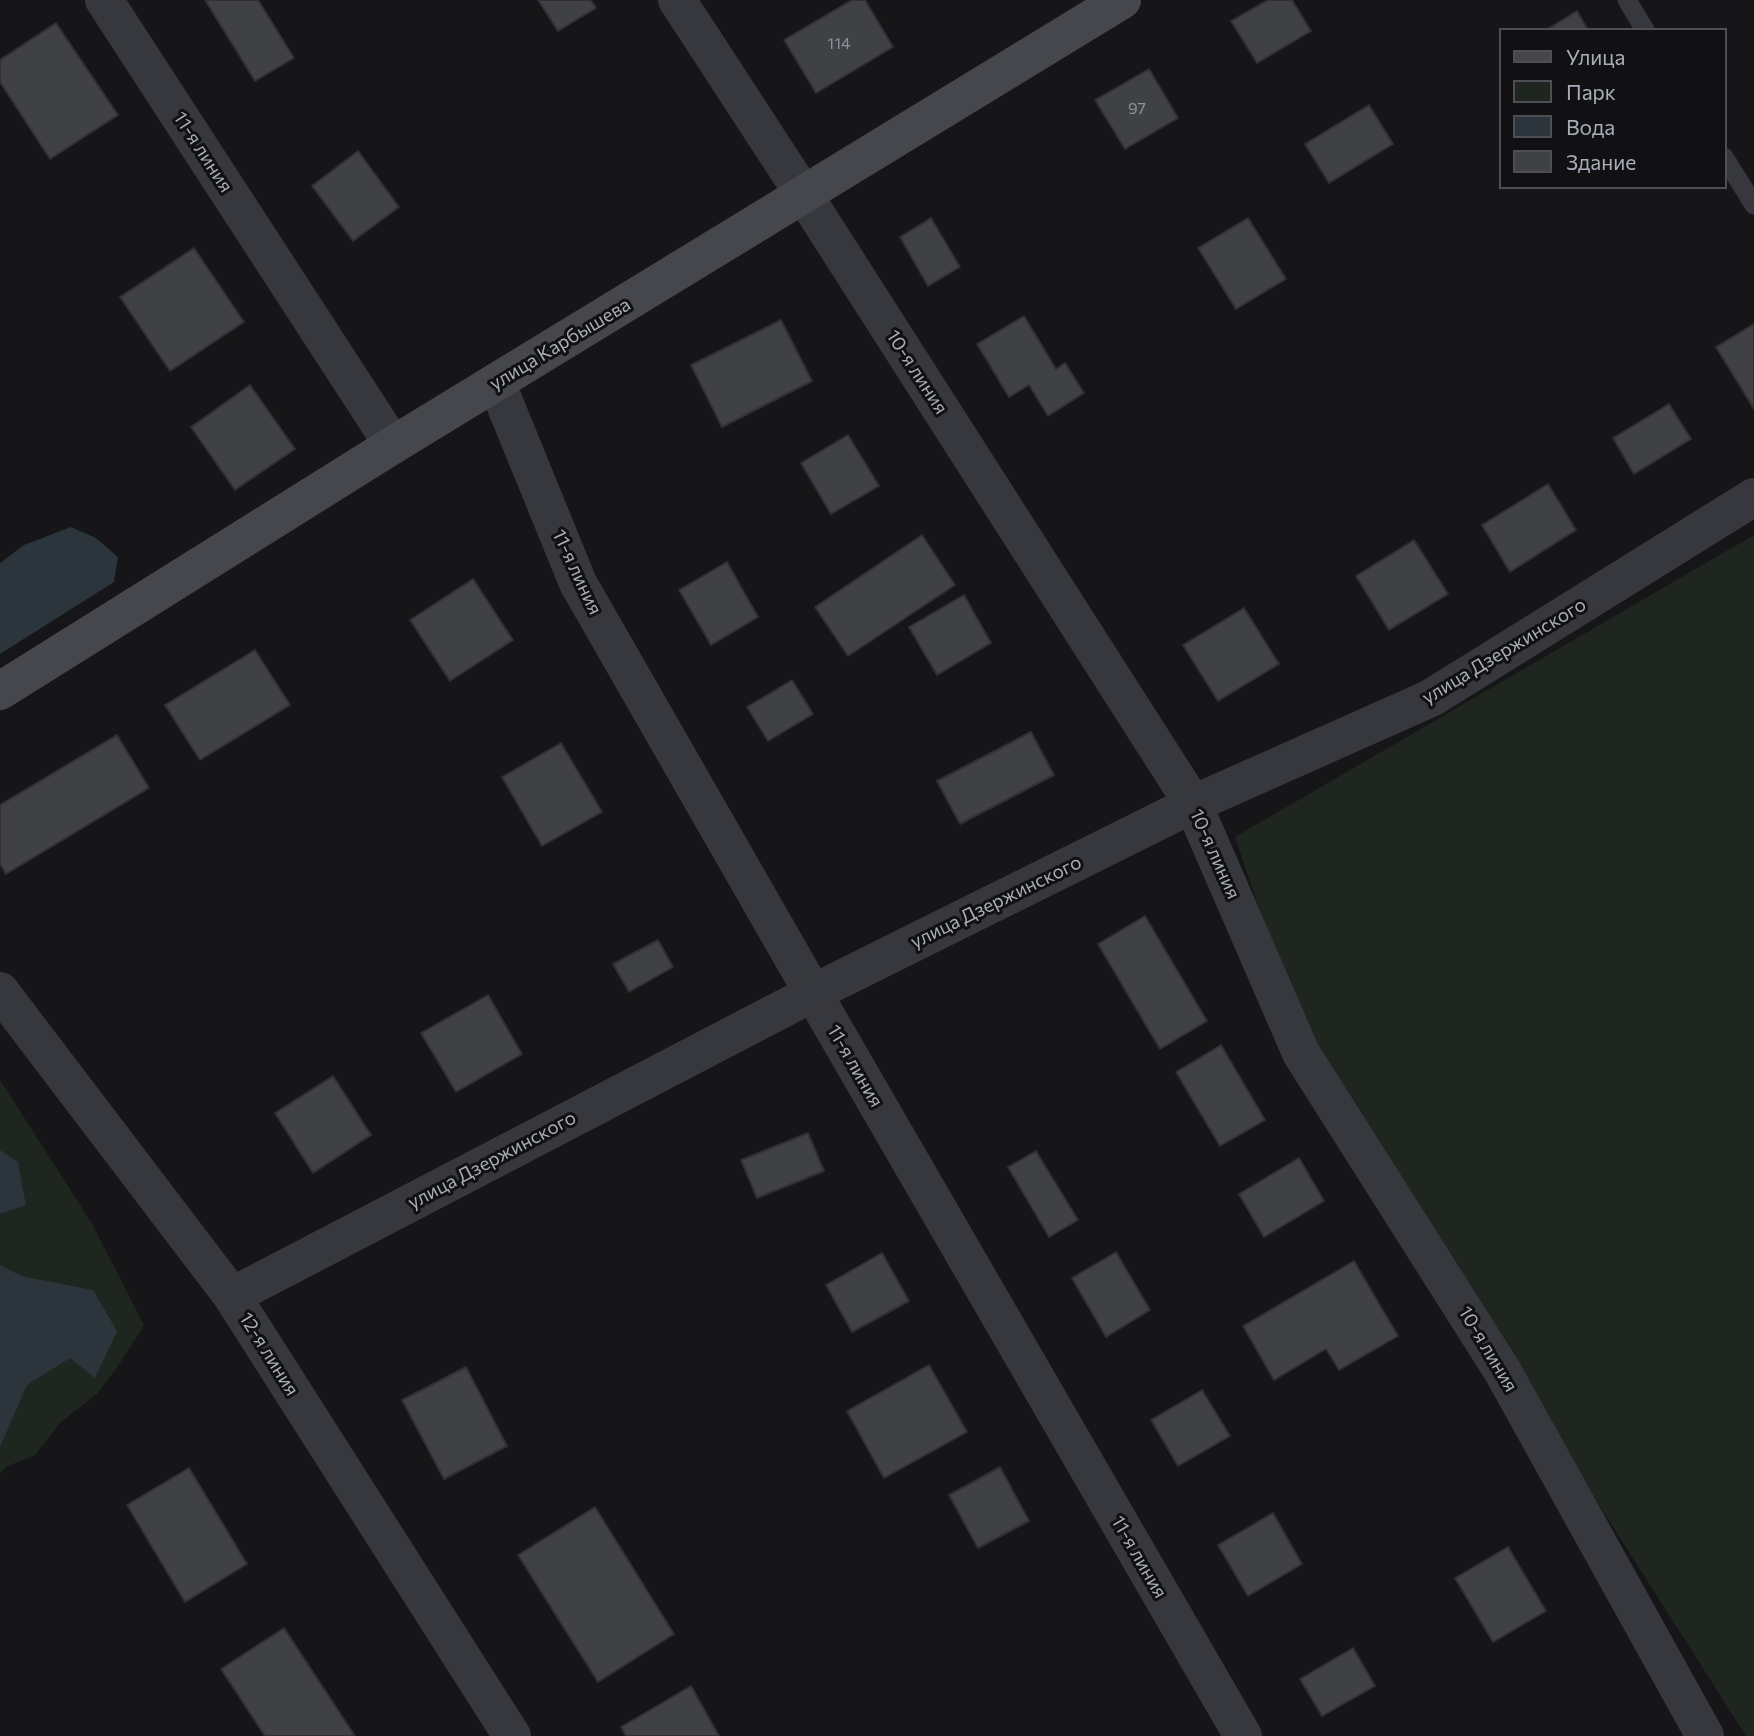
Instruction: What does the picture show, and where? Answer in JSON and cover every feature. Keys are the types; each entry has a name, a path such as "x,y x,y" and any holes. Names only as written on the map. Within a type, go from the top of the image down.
{"main road":[{"name":"улица Карбышева","path":"0,691 393,445 1122,0"}],"street":[{"name":"11-я линия","path":"104,0 393,445"},
{"name":"10-я линия","path":"677,0 1193,804 1301,1053 1503,1372 1704,1736"},
{"name":"11-я линия","path":"496,382 578,583 1243,1736"},
{"name":"улица Дзержинского","path":"232,1296 813,993 1193,804 1431,698 1754,497"},
{"name":"12-я линия","path":"0,991 232,1296 512,1736"}],"lane":[{"path":"1627,0 1644,28"},
{"path":"1726,160 1754,205"}],"green space":[{"path":"1754,535 1754,1736 1746,1736 1304,1041 1235,837"},
{"path":"0,1080 91,1222 144,1325 98,1393 60,1423 35,1455 8,1466 0,1473 0,1447 26,1385 70,1357 92,1290 22,1276 0,1265 0,1214 26,1205 18,1162 0,1150"}],"water":[{"path":"71,527 96,538 118,557 114,582 0,654 0,563 24,545"},
{"path":"0,1150 18,1162 26,1205 0,1214"},
{"path":"0,1265 22,1276 93,1290 117,1331 95,1378 70,1358 27,1385 0,1447"}],"building":[{"path":"205,0 258,0 294,58 255,81"},
{"path":"538,0 591,0 596,8 558,31"},
{"path":"852,0 865,0 893,47 816,93 784,40"},
{"path":"1268,0 1292,0 1311,31 1257,63 1231,21"},
{"path":"1577,11 1587,28 1549,28"},
{"path":"56,23 118,115 50,159 0,82 0,60"},
{"path":"1149,69 1178,118 1125,149 1095,100"},
{"path":"1369,105 1393,144 1329,183 1305,144"},
{"path":"358,151 399,207 353,241 312,186"},
{"path":"931,218 960,267 928,286 900,237"},
{"path":"1248,218 1286,279 1236,309 1198,248"},
{"path":"194,248 244,322 170,371 120,297"},
{"path":"1024,316 1056,369 1065,363 1084,393 1048,416 1029,385 1009,397 977,344"},
{"path":"781,320 812,381 722,427 691,365"},
{"path":"1754,324 1754,409 1716,347"},
{"path":"250,385 295,449 235,490 191,427"},
{"path":"1669,404 1691,439 1634,474 1613,438"},
{"path":"848,435 879,486 831,514 801,463"},
{"path":"1548,484 1576,530 1510,572 1482,525"},
{"path":"922,535 955,585 848,656 815,607"},
{"path":"1414,540 1448,594 1389,630 1356,576"},
{"path":"727,562 758,617 711,645 679,590"},
{"path":"473,579 513,640 450,681 410,620"},
{"path":"964,595 991,643 937,675 909,627"},
{"path":"1244,608 1279,664 1218,701 1183,645"},
{"path":"255,650 290,705 200,760 165,705"},
{"path":"792,680 813,714 768,741 747,707"},
{"path":"1031,732 1054,775 960,824 937,781"},
{"path":"117,735 149,788 6,874 0,864 0,805"},
{"path":"561,743 602,812 542,846 502,777"},
{"path":"1145,916 1207,1021 1160,1049 1098,944"},
{"path":"658,940 673,967 629,992 613,964"},
{"path":"488,995 522,1054 456,1092 421,1033"},
{"path":"1221,1045 1265,1120 1220,1146 1176,1072"},
{"path":"333,1076 371,1135 313,1173 275,1113"},
{"path":"808,1133 824,1171 757,1198 741,1160"},
{"path":"1036,1151 1078,1220 1049,1237 1008,1167"},
{"path":"1299,1158 1324,1201 1264,1237 1239,1194"},
{"path":"1116,1252 1150,1310 1106,1337 1072,1278"},
{"path":"882,1253 909,1301 852,1332 826,1285"},
{"path":"1354,1261 1398,1336 1339,1370 1326,1349 1274,1380 1243,1326"},
{"path":"929,1365 967,1432 884,1478 847,1411"},
{"path":"466,1367 507,1446 444,1479 402,1400"},
{"path":"1202,1390 1230,1436 1178,1466 1151,1420"},
{"path":"1000,1467 1029,1521 978,1548 949,1495"},
{"path":"189,1468 247,1564 185,1602 127,1505"},
{"path":"595,1507 674,1634 598,1682 518,1555"},
{"path":"1273,1513 1302,1564 1248,1596 1218,1545"},
{"path":"1508,1547 1546,1611 1493,1642 1455,1578"},
{"path":"284,1628 355,1736 265,1736 221,1669"},
{"path":"1353,1648 1375,1686 1322,1716 1300,1679"},
{"path":"691,1686 719,1736 626,1736 621,1727"}]}
